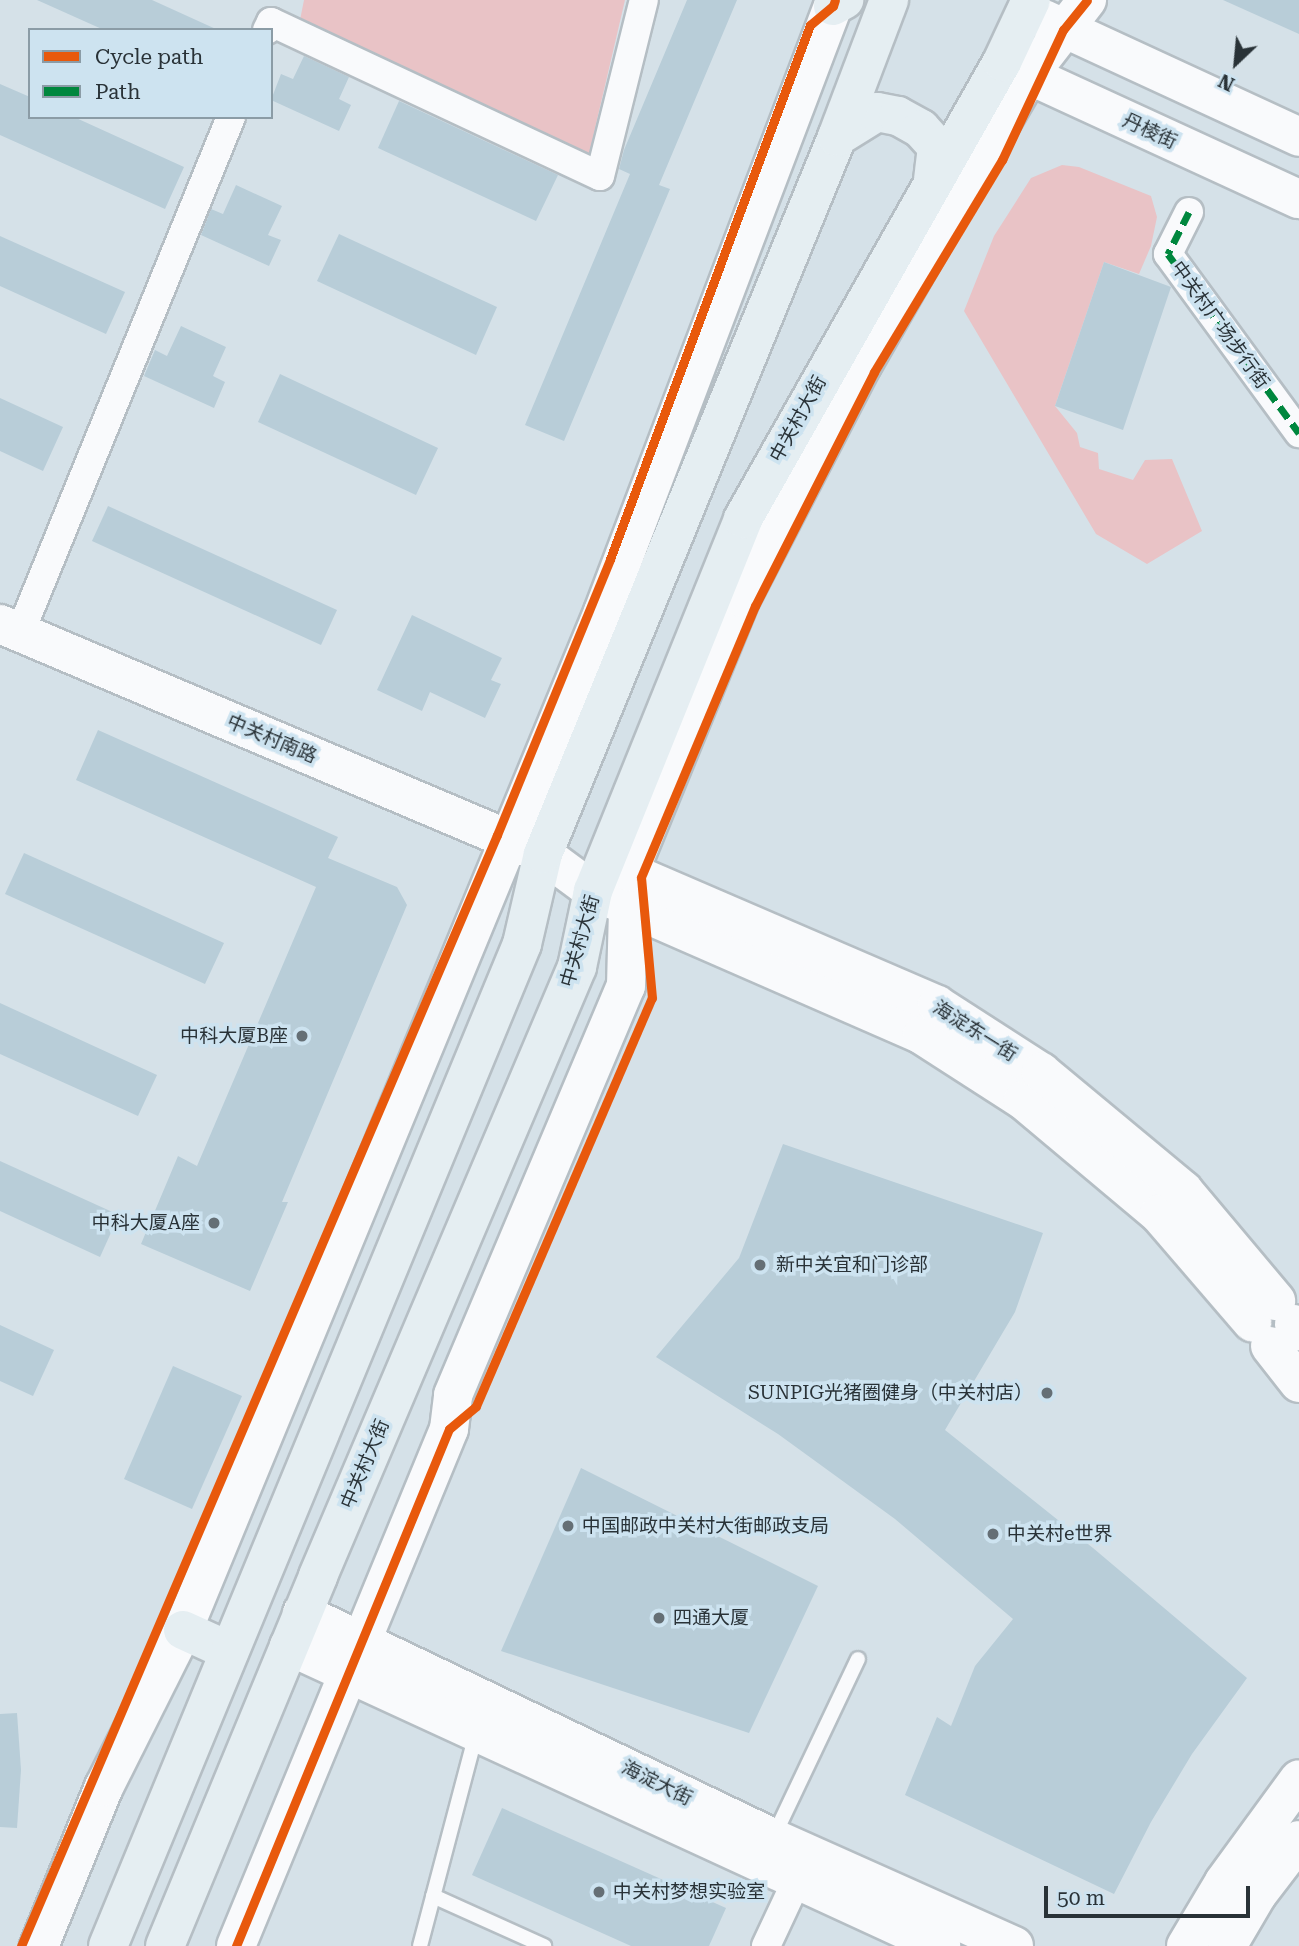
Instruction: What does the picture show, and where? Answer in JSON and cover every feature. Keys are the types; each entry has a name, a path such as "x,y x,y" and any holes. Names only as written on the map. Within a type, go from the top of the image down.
{"main road":[{"path":"108,1946 522,944 543,854 836,137 889,0"},
{"name":"中关村大街","path":"165,1946 296,1629 614,883 743,519 933,179 1015,69 1028,4"},
{"path":"836,137 877,112 898,116 921,129 937,147 933,179"},
{"path":"183,1630 229,1651"}],"street":[{"path":"268,28 271,22 600,176 644,0"},
{"name":"中关村大街","path":"614,883 775,527 1015,69 1063,30 1087,0"},
{"path":"38,1946 104,1787 183,1630 603,612 839,3"},
{"path":"1028,4 1063,30 1299,137"},
{"name":"丹棱街","path":"1015,69 1299,200"},
{"path":"10,629 231,119"},
{"name":"中关村广场步行街","path":"1189,212 1168,254 1299,433"},
{"name":"中关村南路","path":"10,629 543,854"},
{"name":"海淀东一街","path":"543,854 937,1006 1041,1072 1183,1190 1278,1325 1299,1383"},
{"path":"236,1946 449,1429 453,1395 626,986 614,883"},
{"name":"海淀大街","path":"296,1629 1014,1946"},
{"name":"海淀大街","path":"355,1657 477,1733 940,1946"},
{"path":"1186,1946 1224,1882 1299,1779"},
{"path":"766,1946 796,1882 773,1838"},
{"path":"1227,1946 1257,1895 1299,1840"}],"lane":[{"path":"773,1838 858,1659"},
{"path":"419,1946 477,1733"},
{"path":"433,1896 544,1946"}],"shaded area":[{"path":"304,0 625,0 589,154 300,20"},
{"path":"1062,165 1079,167 1151,196 1157,217 1151,246 1139,274 1104,262 1055,406 1077,433 1080,447 1098,453 1099,469 1133,480 1145,460 1172,459 1202,531 1147,564 1096,534 964,311 994,236 1031,178"}],"building":[{"path":"37,0 152,0 214,28 100,28"},
{"path":"687,0 737,0 659,185 670,189 564,441 525,425 630,174 619,169 624,150"},
{"path":"1223,0 1299,0 1299,34"},
{"path":"304,56 349,77 339,99 351,105 339,131 273,101 281,74 293,79"},
{"path":"0,84 28,96 28,119 78,119 184,167 165,209 0,135"},
{"path":"399,101 558,175 536,221 378,148"},
{"path":"236,185 282,206 268,235 281,240 269,266 201,235 211,209 223,214"},
{"path":"339,234 497,307 476,355 317,281"},
{"path":"0,236 125,292 106,334 0,286"},
{"path":"1104,262 1171,287 1123,430 1055,406"},
{"path":"181,326 226,347 213,376 225,382 214,408 144,376 155,350 167,356"},
{"path":"280,374 438,448 416,495 258,422"},
{"path":"0,398 63,427 43,471 0,451"},
{"path":"108,506 337,610 321,645 92,541"},
{"path":"412,615 502,658 491,680 501,684 485,718 430,692 422,711 377,690"},
{"path":"98,730 338,837 328,858 397,887 407,905 282,1202 288,1202 250,1291 141,1244 178,1156 197,1166 316,887 76,780"},
{"path":"24,853 224,943 205,984 5,894"},
{"path":"0,1003 157,1075 138,1116 0,1054"},
{"name":"中关村e世界","path":"783,1144 1043,1233 1015,1312 945,1430 1093,1548 1247,1678 1192,1754 1151,1822 1114,1894 905,1795 937,1717 951,1726 975,1666 1013,1619 895,1519 778,1434 656,1357 739,1258"},
{"path":"0,1161 119,1215 100,1257 0,1211"},
{"path":"0,1325 54,1350 33,1396 0,1381"},
{"path":"173,1366 242,1396 192,1509 124,1479"},
{"name":"四通大厦","path":"581,1468 818,1586 749,1733 501,1651"},
{"path":"17,1713 21,1770 17,1828 0,1827 0,1714"},
{"name":"中关村梦想实验室","path":"502,1808 726,1908 709,1946 631,1946 472,1875"}],"marked path":[{"path":"1189,212 1168,254 1299,433"}],"cycle path":[{"path":"21,1946 497,835 610,559 810,25 833,6 835,0"},
{"path":"236,1946 449,1429 476,1406 652,998 641,877 755,606 874,372 1002,160 1063,30 1087,0"}],"place":[{"name":"中科大厦B座","path":"302,1036"},
{"name":"中科大厦A座","path":"214,1223"},
{"name":"新中关宜和门诊部","path":"760,1265"},
{"name":"SUNPIG光猪圈健身（中关村店）","path":"1047,1393"},
{"name":"中国邮政中关村大街邮政支局","path":"568,1526"},
{"name":"中关村e世界","path":"993,1534"},
{"name":"四通大厦","path":"659,1618"},
{"name":"中关村梦想实验室","path":"599,1892"}]}
